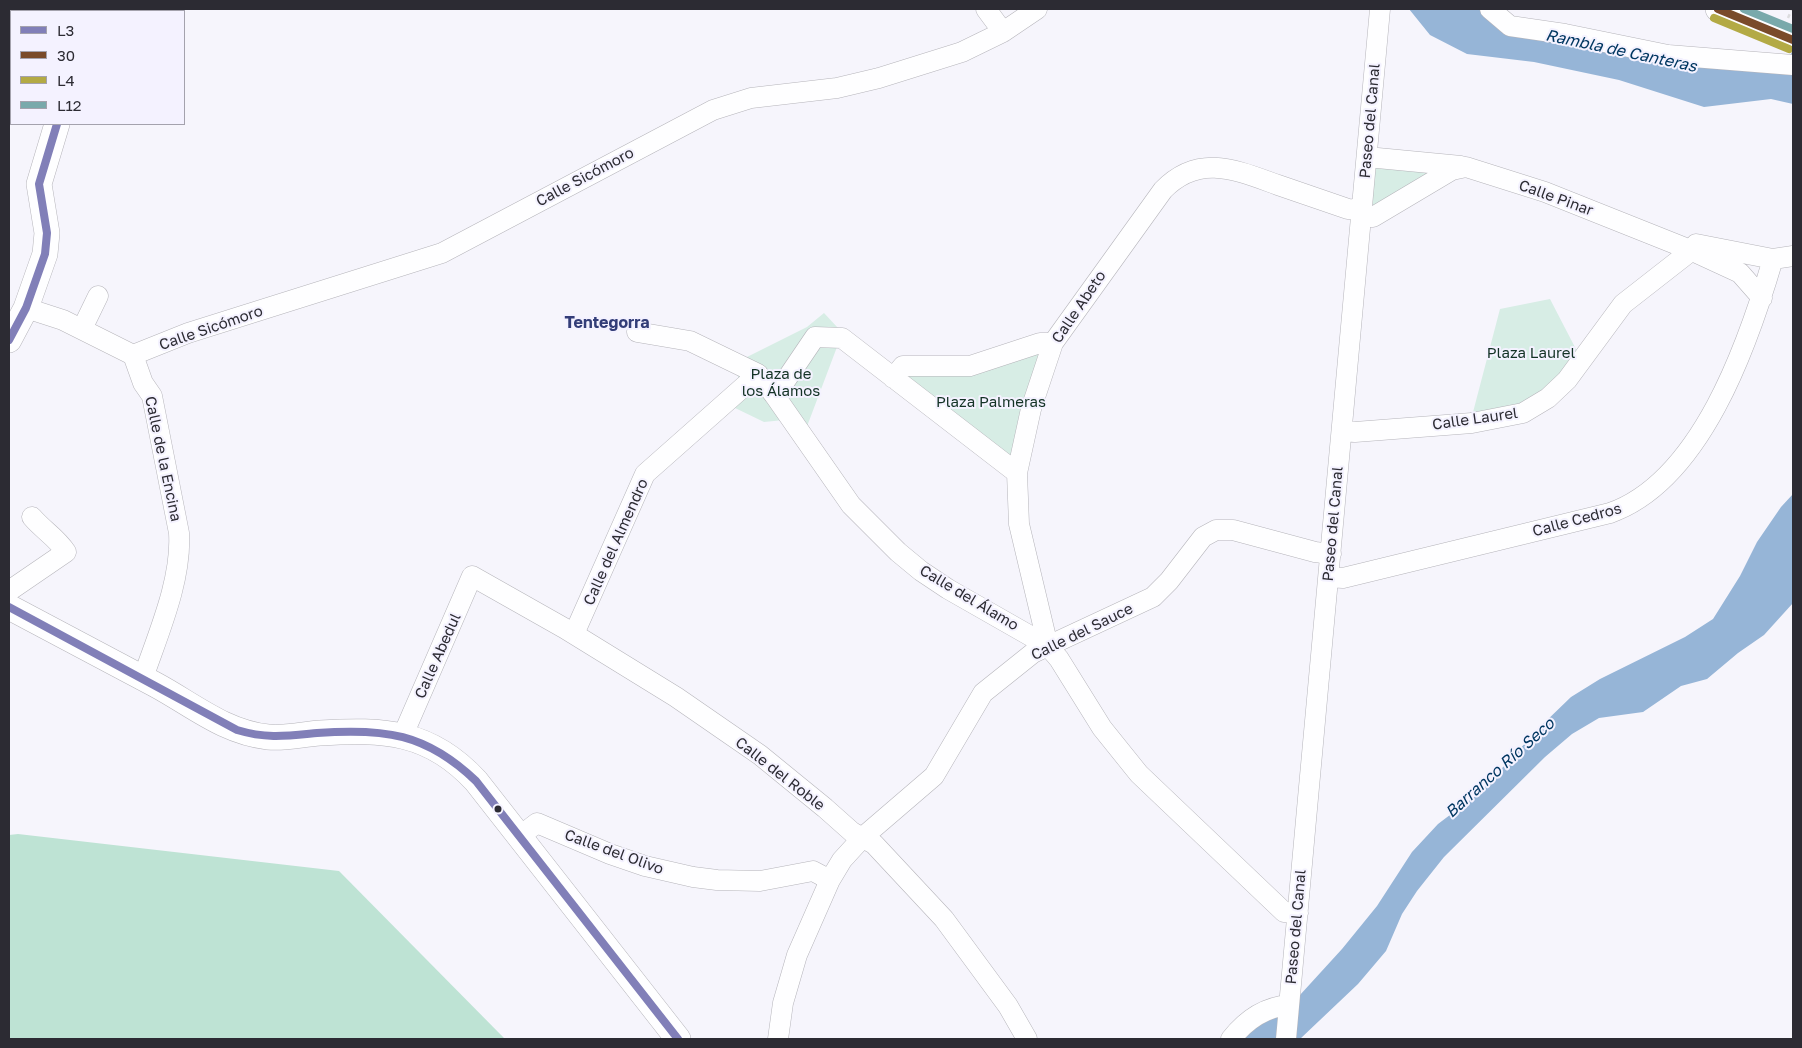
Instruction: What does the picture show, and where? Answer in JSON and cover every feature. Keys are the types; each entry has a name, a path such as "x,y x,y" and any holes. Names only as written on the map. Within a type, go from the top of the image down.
{"main road":[{"path":"1732,11 1793,40"},
{"path":"9,340 26,308 44,254 47,234 39,184 57,125"},
{"path":"9,607 142,678 209,718 253,735 277,737 367,732 403,735 430,745 458,764 476,781 678,1039"}],"street":[{"path":"986,9 1003,32"},
{"name":"Calle Sicómoro","path":"133,355 188,333 442,253 712,110 751,98 837,88 879,78 962,52 1003,32 1037,9"},
{"name":"Paseo del Canal","path":"1286,1039 1380,9"},
{"path":"1490,9 1510,26 1565,34 1668,55 1793,65"},
{"name":"Calle Pinar","path":"1367,157 1466,167 1545,192 1646,231 1740,273 1762,298"},
{"path":"1362,213 1373,217 1452,170 1466,167"},
{"name":"Calle Abeto","path":"1048,646 1019,524 1017,472 1031,410 1053,343 1157,197 1178,176 1203,168 1226,168 1362,213"},
{"name":"Calle Pinar","path":"1646,231 1701,245 1773,259 1793,256"},
{"name":"Calle Laurel","path":"1342,430 1355,432 1472,423 1524,413 1558,389 1623,304 1686,254 1688,249"},
{"name":"Calle Cedros","path":"1328,577 1343,578 1610,513 1637,501 1672,471 1701,431 1751,332 1773,259"},
{"path":"82,329 98,296"},
{"path":"26,308 64,320 133,355"},
{"path":"637,332 690,341 758,374 775,396 815,337 842,338 1017,472"},
{"path":"893,378 903,366 970,366 1040,343 1053,343"},
{"name":"Calle de la Encina","path":"133,355 143,383 152,396 179,533 180,553 168,603 142,678"},
{"name":"Calle del Almendro","path":"574,634 645,474 758,374"},
{"name":"Calle del Álamo","path":"775,396 851,505 898,552 921,571 948,589 1048,646 1059,659 1102,728 1139,774 1284,912 1298,913"},
{"path":"9,592 66,552 59,541 42,529 32,517"},
{"name":"Calle del Sauce","path":"778,1039 787,985 806,930 830,880 842,860 863,837 934,776 983,693 1033,653 1153,597 1169,581 1203,537 1216,530 1233,530 1315,552 1330,554"},
{"name":"Calle del Roble","path":"472,576 574,634 676,697 752,750 803,789 852,832 874,844 944,919 1008,1006 1026,1039"},
{"name":"Calle Abedul","path":"403,735 472,576"},
{"name":"Calle del Olivo","path":"520,836 537,824 610,854 645,866 717,880 760,881 813,872 830,880"},
{"path":"1231,1039 1260,1013 1271,1007 1289,1005"}],"green space":[{"path":"1367,157 1466,167 1361,216"},
{"name":"Plaza Laurel","path":"1550,299 1579,355 1548,398 1472,416 1500,309"},
{"name":"Plaza de los Álamos","path":"824,313 838,328 837,347 806,429 784,420 764,422 733,407 739,380 736,370 747,357 807,327"},
{"name":"Plaza Palmeras","path":"1053,343 1017,473 893,378"},
{"path":"18,834 339,871 505,1039 9,1039 9,835"}],"water":[{"name":"Rambla de Canteras","path":"1409,9 1498,9 1513,21 1668,50 1787,59 1793,51 1793,104 1771,99 1704,107 1619,80 1534,62 1467,54 1430,35"},
{"path":"1793,494 1793,603 1764,635 1738,653 1707,679 1681,686 1643,712 1599,718 1572,734 1545,757 1444,857 1417,891 1402,914 1386,951 1358,984 1300,1039 1231,1039 1289,1007 1342,949 1377,906 1412,852 1438,824 1479,793 1542,725 1571,697 1600,679 1685,637 1713,619 1740,576 1757,542 1781,507"}],"transit line":[{"name":"30","path":"1718,9 1793,40"},
{"name":"L12","path":"1744,9 1793,29"},
{"name":"L4","path":"1714,18 1789,49"},
{"name":"L3","path":"9,340 26,308 45,254 47,233 39,184 57,125"},
{"name":"L3","path":"9,607 237,730 258,735 277,736 341,732 384,733 421,743 458,765 476,781 678,1039"}],"district":[{"name":"Tentegorra","path":"607,323"}],"water label":[{"name":"Barranco Río Seco","path":"1500,768"}]}
